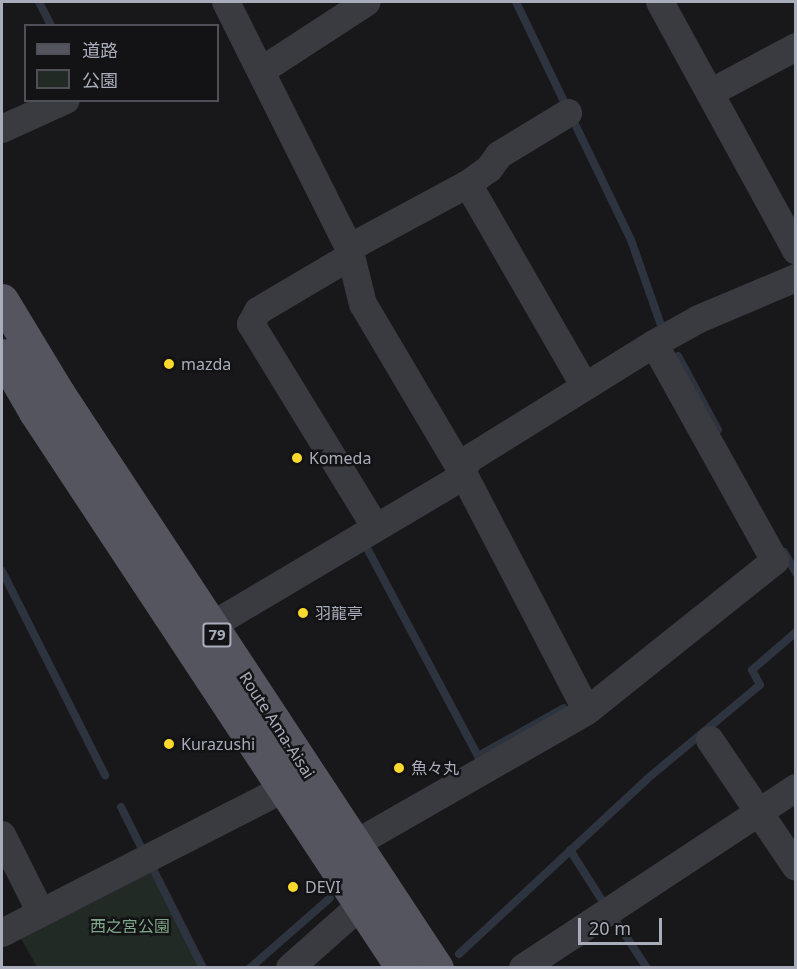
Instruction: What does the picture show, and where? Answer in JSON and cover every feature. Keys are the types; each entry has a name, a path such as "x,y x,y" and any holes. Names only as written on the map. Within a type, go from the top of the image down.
{"main road":[{"name":"Route Ama-Aisai","path":"2,300 211,626 437,968"},
{"name":"Route Ama-Aisai","path":"2,355 35,412 402,968"}],"street":[{"path":"261,71 367,2"},
{"path":"660,2 795,250"},
{"path":"227,20 261,71 350,252 363,304 463,473 587,711"},
{"path":"710,93 795,47"},
{"path":"2,129 62,102"},
{"path":"376,528 251,324 258,311 350,252 468,184 489,169 500,155 568,113"},
{"path":"468,184 585,387"},
{"path":"211,626 376,528 463,473 469,459 654,344 699,319 795,278"},
{"path":"355,844 587,711 775,561 654,344"},
{"path":"710,740 795,867"},
{"path":"523,968 795,788"},
{"path":"2,933 284,789"},
{"path":"2,835 41,913"},
{"path":"290,968 361,905"}],"green space":[{"name":"西之宮公園","path":"151,868 200,967 37,967 19,935"}],"waterway":[{"path":"39,2 50,24"},
{"path":"516,2 631,240 661,325"},
{"path":"678,356 718,430"},
{"path":"368,550 478,756 564,708"},
{"path":"784,552 796,573"},
{"path":"2,571 105,775"},
{"path":"459,954 647,779 760,685 752,670 796,632"},
{"path":"121,807 141,847"},
{"path":"570,850 603,902"},
{"path":"152,867 203,968"},
{"path":"250,968 330,898"},
{"path":"614,918 647,968"}],"place":[{"name":"mazda","path":"169,364"},
{"name":"Komeda","path":"297,458"},
{"name":"羽龍亭","path":"303,613"},
{"name":"Kurazushi","path":"169,744"},
{"name":"魚々丸","path":"399,768"},
{"name":"DEVI","path":"293,887"}]}
